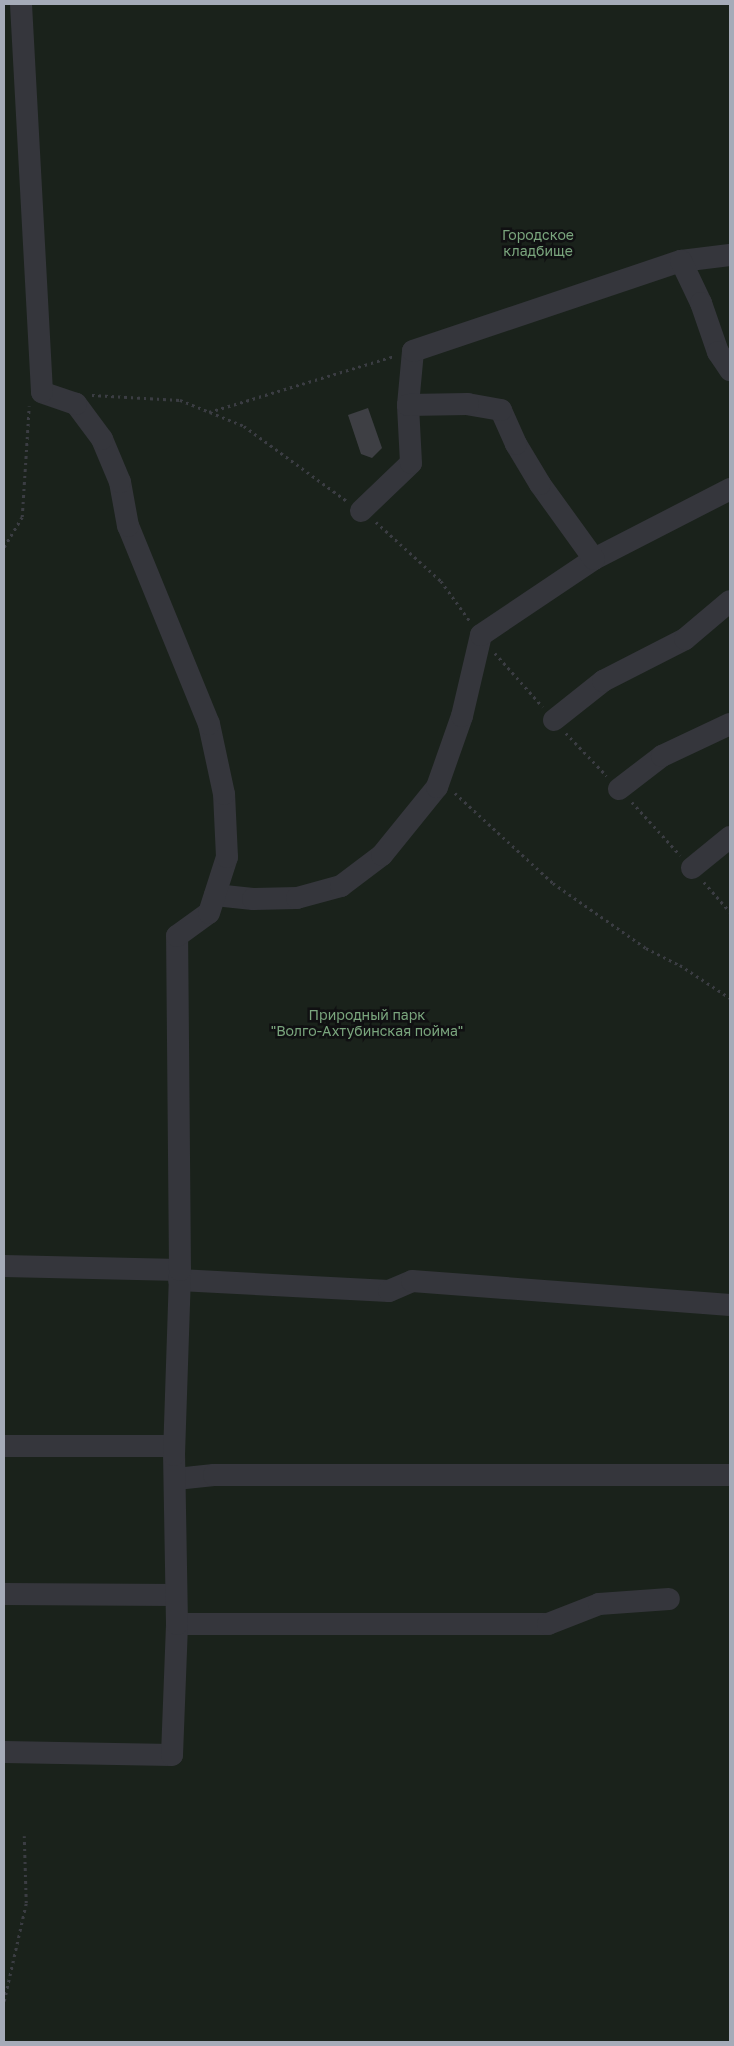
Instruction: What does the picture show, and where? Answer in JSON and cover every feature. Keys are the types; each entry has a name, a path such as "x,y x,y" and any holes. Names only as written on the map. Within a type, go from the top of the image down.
{"street":[{"path":"4,1752 172,1755 177,1624 174,1446 180,1275 177,936 208,913 227,857 224,794 209,724 128,526 120,482 102,439 76,404 42,392 21,4"},
{"path":"361,511 411,462 408,405 413,352 681,261 730,255"},
{"path":"681,261 701,303 718,352 730,370"},
{"path":"408,405 468,404 500,410 516,444 540,484 594,559"},
{"path":"215,895 253,899 297,898 341,886 382,855 416,816 440,780 464,707 480,634 594,559 730,489"},
{"path":"554,720 603,681 685,639 730,601"},
{"path":"619,789 662,756 730,724"},
{"path":"692,868 730,837"},
{"path":"4,1266 180,1275 389,1291 412,1281 730,1305"},
{"path":"4,1446 174,1446"},
{"path":"176,1479 214,1475 730,1475"},
{"path":"4,1594 176,1595"},
{"path":"177,1624 548,1624 599,1604 669,1598"}],"path":[{"path":"209,412 413,352"},
{"path":"4,546 22,517 30,402 42,392"},
{"path":"91,395 180,400 244,426 361,511 441,581 480,634 554,720 692,868 730,912"},
{"path":"440,780 553,884 646,948 680,965 730,998"},
{"path":"4,2001 26,1903 24,1836"}],"green space":[{"name":"Природный парк \"Волго-Ахтубинская пойма\"","path":"4,4 730,4 730,2042 4,2042"}],"building":[{"path":"368,408 382,448 372,458 361,454 348,415"}],"park label":[{"name":"Городское кладбище","path":"538,244"}]}
